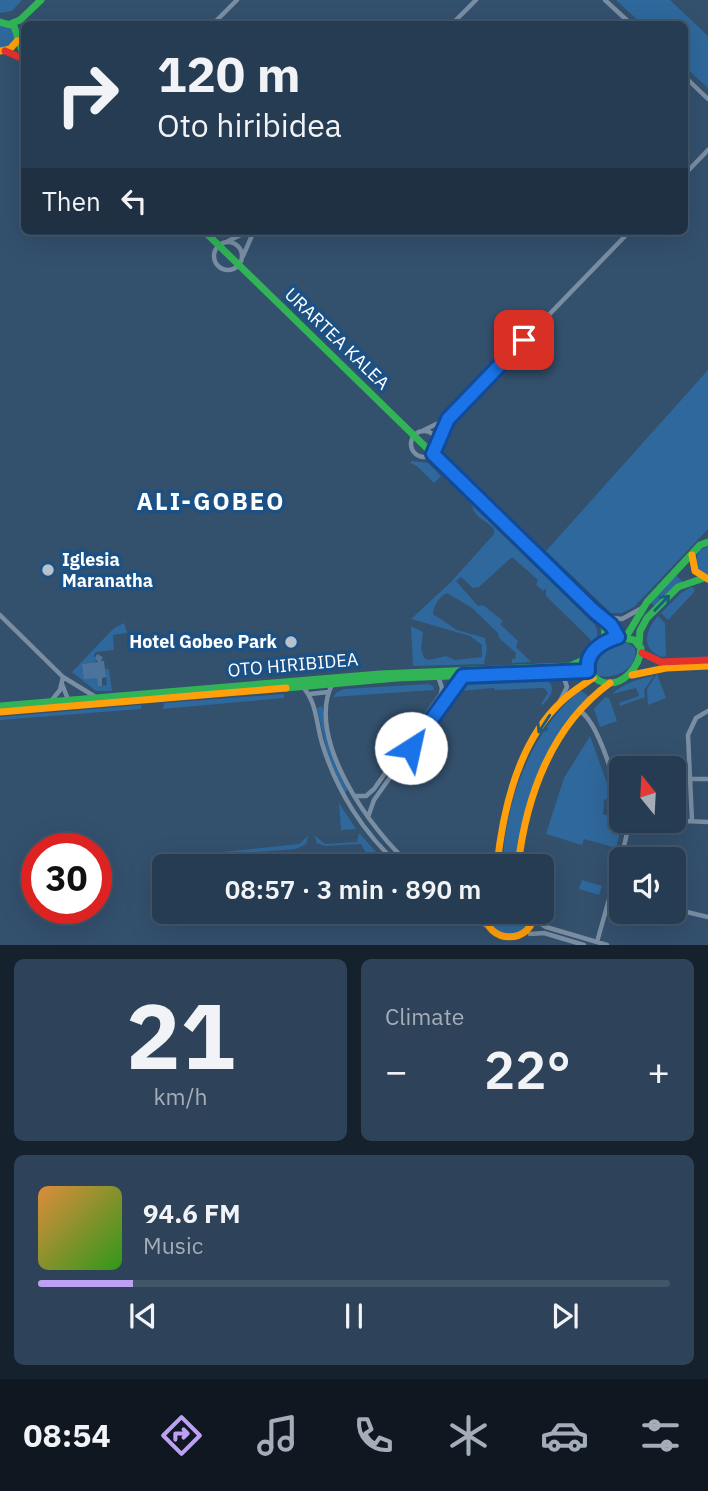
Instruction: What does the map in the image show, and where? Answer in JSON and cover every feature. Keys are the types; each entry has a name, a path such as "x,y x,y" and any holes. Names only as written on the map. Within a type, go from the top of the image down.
{"street":[{"path":"0,22 10,24 20,20 41,0"},
{"path":"216,21 237,0"},
{"path":"455,21 476,0"},
{"path":"606,0 628,21"},
{"path":"25,21 29,12"},
{"path":"10,24 21,49"},
{"path":"3,51 15,46 21,29"},
{"path":"3,51 21,57"},
{"path":"688,80 708,99"},
{"path":"688,170 708,150"},
{"name":"URARTEA KALEA","path":"210,235 222,243 239,265 417,433 433,454 622,637"},
{"path":"222,243 242,235"},
{"path":"239,265 250,235"},
{"path":"433,454 448,419 626,235"},
{"name":"URARTEA KALEA","path":"222,243 239,246 242,257"},
{"name":"URARTEA KALEA","path":"222,243 214,253 218,265 229,270 239,265"},
{"path":"417,433 448,419"},
{"name":"URARTEA KALEA","path":"417,433 432,434 437,444"},
{"name":"URARTEA KALEA","path":"417,433 410,445 414,454 423,457 433,454"},
{"path":"612,682 601,682 590,674 588,658 604,642 622,637 645,605 696,548 707,541"},
{"path":"692,555 695,571 706,578"},
{"path":"628,676 638,665 642,653 639,645 644,622 672,593 686,583 706,578"},
{"path":"604,617 629,617 645,605"},
{"name":"URARTEA KALEA","path":"594,611 605,629 604,642"},
{"path":"0,615 63,677 98,698"},
{"path":"622,637 639,645"},
{"path":"642,653 661,662 708,660"},
{"name":"OTO HIRIBIDEA","path":"0,706 380,674 570,666 588,658"},
{"path":"520,854 532,795 551,753 593,696 612,682 628,676 656,669 708,666"},
{"path":"498,854 511,791 538,732 567,687 558,671"},
{"name":"OTO HIRIBIDEA","path":"0,712 68,700 438,676 558,671 590,674"},
{"path":"559,703 590,674"},
{"path":"354,796 366,796 374,789 441,694 438,676"},
{"path":"368,818 374,800 463,676"},
{"path":"50,702 57,696 63,677"},
{"path":"62,683 68,700"},
{"path":"333,683 324,708 336,757 354,796 368,818 399,854"},
{"path":"302,686 314,706 322,742 344,795 368,832 389,854"},
{"path":"68,700 78,688"},
{"path":"309,694 328,692"},
{"path":"580,711 593,723 609,768"},
{"path":"692,821 688,732 696,718 708,711"},
{"path":"690,779 708,779"},
{"path":"686,822 708,822"},
{"path":"623,847 627,833"},
{"path":"597,942 609,896"},
{"path":"686,912 708,917"},
{"path":"543,924 607,945"},
{"path":"485,925 490,936 507,945 544,933 584,945"}],"shaded area":[{"path":"0,0 22,0 12,11 0,13"},
{"path":"616,0 670,0 708,36 708,88 688,70 688,21 639,21"},
{"path":"0,24 12,27 15,38 8,48 0,49"},
{"path":"708,370 708,529 634,607 622,613 611,613 546,551"},
{"path":"410,463 428,463 441,476 434,483 417,466"},
{"path":"472,505 595,625 597,635 591,644 591,640 546,596 546,588 543,591 536,585 538,580 512,557 479,587 473,588 461,577 456,581 478,606 483,605 503,621 500,624 518,641 516,647 531,662 512,663 516,653 499,638 498,633 472,608 447,593 437,602 433,614 457,630 485,638 487,649 484,664 413,666 411,626 423,632 421,649 424,658 429,660 446,656 455,660 482,657 482,645 470,636 411,619 451,582 494,534 494,529 477,516"},
{"path":"708,546 708,576 696,568 695,562 699,551"},
{"path":"676,575 683,582 655,607 650,602"},
{"path":"691,587 695,589 694,592 668,620 661,613"},
{"path":"658,616 665,623 666,656 663,657 651,650 647,639 650,627"},
{"path":"124,623 127,633 113,635 114,650 96,652 96,662 82,664 97,678 99,686 107,685 105,669 109,669 112,691 96,691 72,672 114,628"},
{"path":"628,643 635,648 633,662 618,674 597,675 592,666 596,656 606,648"},
{"path":"97,654 103,657 101,661 104,661 106,677 102,678 102,686 98,686 97,678 84,679 82,664 98,662 95,658"},
{"path":"657,674 666,698 648,705 647,689"},
{"path":"654,676 644,690 645,697 620,706 619,703 639,696 636,688 612,694 632,682"},
{"path":"542,679 549,682 552,688 543,705 541,704 548,693 544,688 459,691 463,685 470,682"},
{"path":"428,684 433,686 434,690 333,697 344,689"},
{"path":"580,690 590,697 575,713 534,784 519,854 503,854 509,817 523,770 547,727 562,707"},
{"path":"284,694 284,698 163,709 164,703"},
{"path":"605,697 609,698 617,721 600,727 594,709"},
{"path":"141,705 141,709 0,720 0,717"},
{"path":"322,706 328,739 348,790 344,793 328,756 317,708"},
{"path":"590,736 609,789 609,798 604,800 603,814 609,816 609,833 620,833 616,847 584,839 582,845 546,834 564,778"},
{"path":"339,803 356,829 341,830"},
{"path":"359,833 378,854 366,854 361,844 325,846 317,843 314,835 325,844 357,842"},
{"path":"308,836 306,844 296,849 229,854 222,852 299,844"},
{"path":"582,880 602,886 599,895 579,889"},
{"path":"490,924 530,924 526,931 510,937 493,931"}],"traffic: fast":[{"path":"10,24 20,20 41,0"},
{"path":"0,22 14,26 21,48"},
{"path":"208,235 594,611 605,629 604,642"},
{"path":"626,637 647,602 700,545 708,542"},
{"path":"639,645 640,631 647,618 678,587 704,578"},
{"path":"599,613 618,637"},
{"path":"618,637 634,640 641,648 640,655 634,668 623,679 617,682 602,682 588,671 588,658 604,642 618,637"},
{"path":"0,706 380,674 570,666 588,658"},
{"path":"286,688 397,678 588,671"}],"traffic: slow":[{"path":"0,51 10,49 17,41"},
{"path":"692,555 695,571 708,579"},
{"path":"632,675 666,668 708,666"},
{"path":"499,854 515,777 534,736 547,717 566,698 593,678"},
{"path":"520,854 535,788 545,764 572,719 610,683"},
{"path":"0,712 286,688"},
{"path":"488,924 493,931 510,937 526,931 531,924"}],"traffic: jam":[{"path":"5,51 21,58"},
{"path":"642,653 661,662 708,660"}],"place":[{"name":"Iglesia Maranatha","path":"48,570"},
{"name":"Hotel Gobeo Park","path":"291,642"}],"district":[{"name":"ALI-GOBEO","path":"211,502"}],"route":[{"path":"411,748 463,676 588,671 588,658 597,647 618,637 604,617 594,611 433,454 448,419 524,340"}]}
